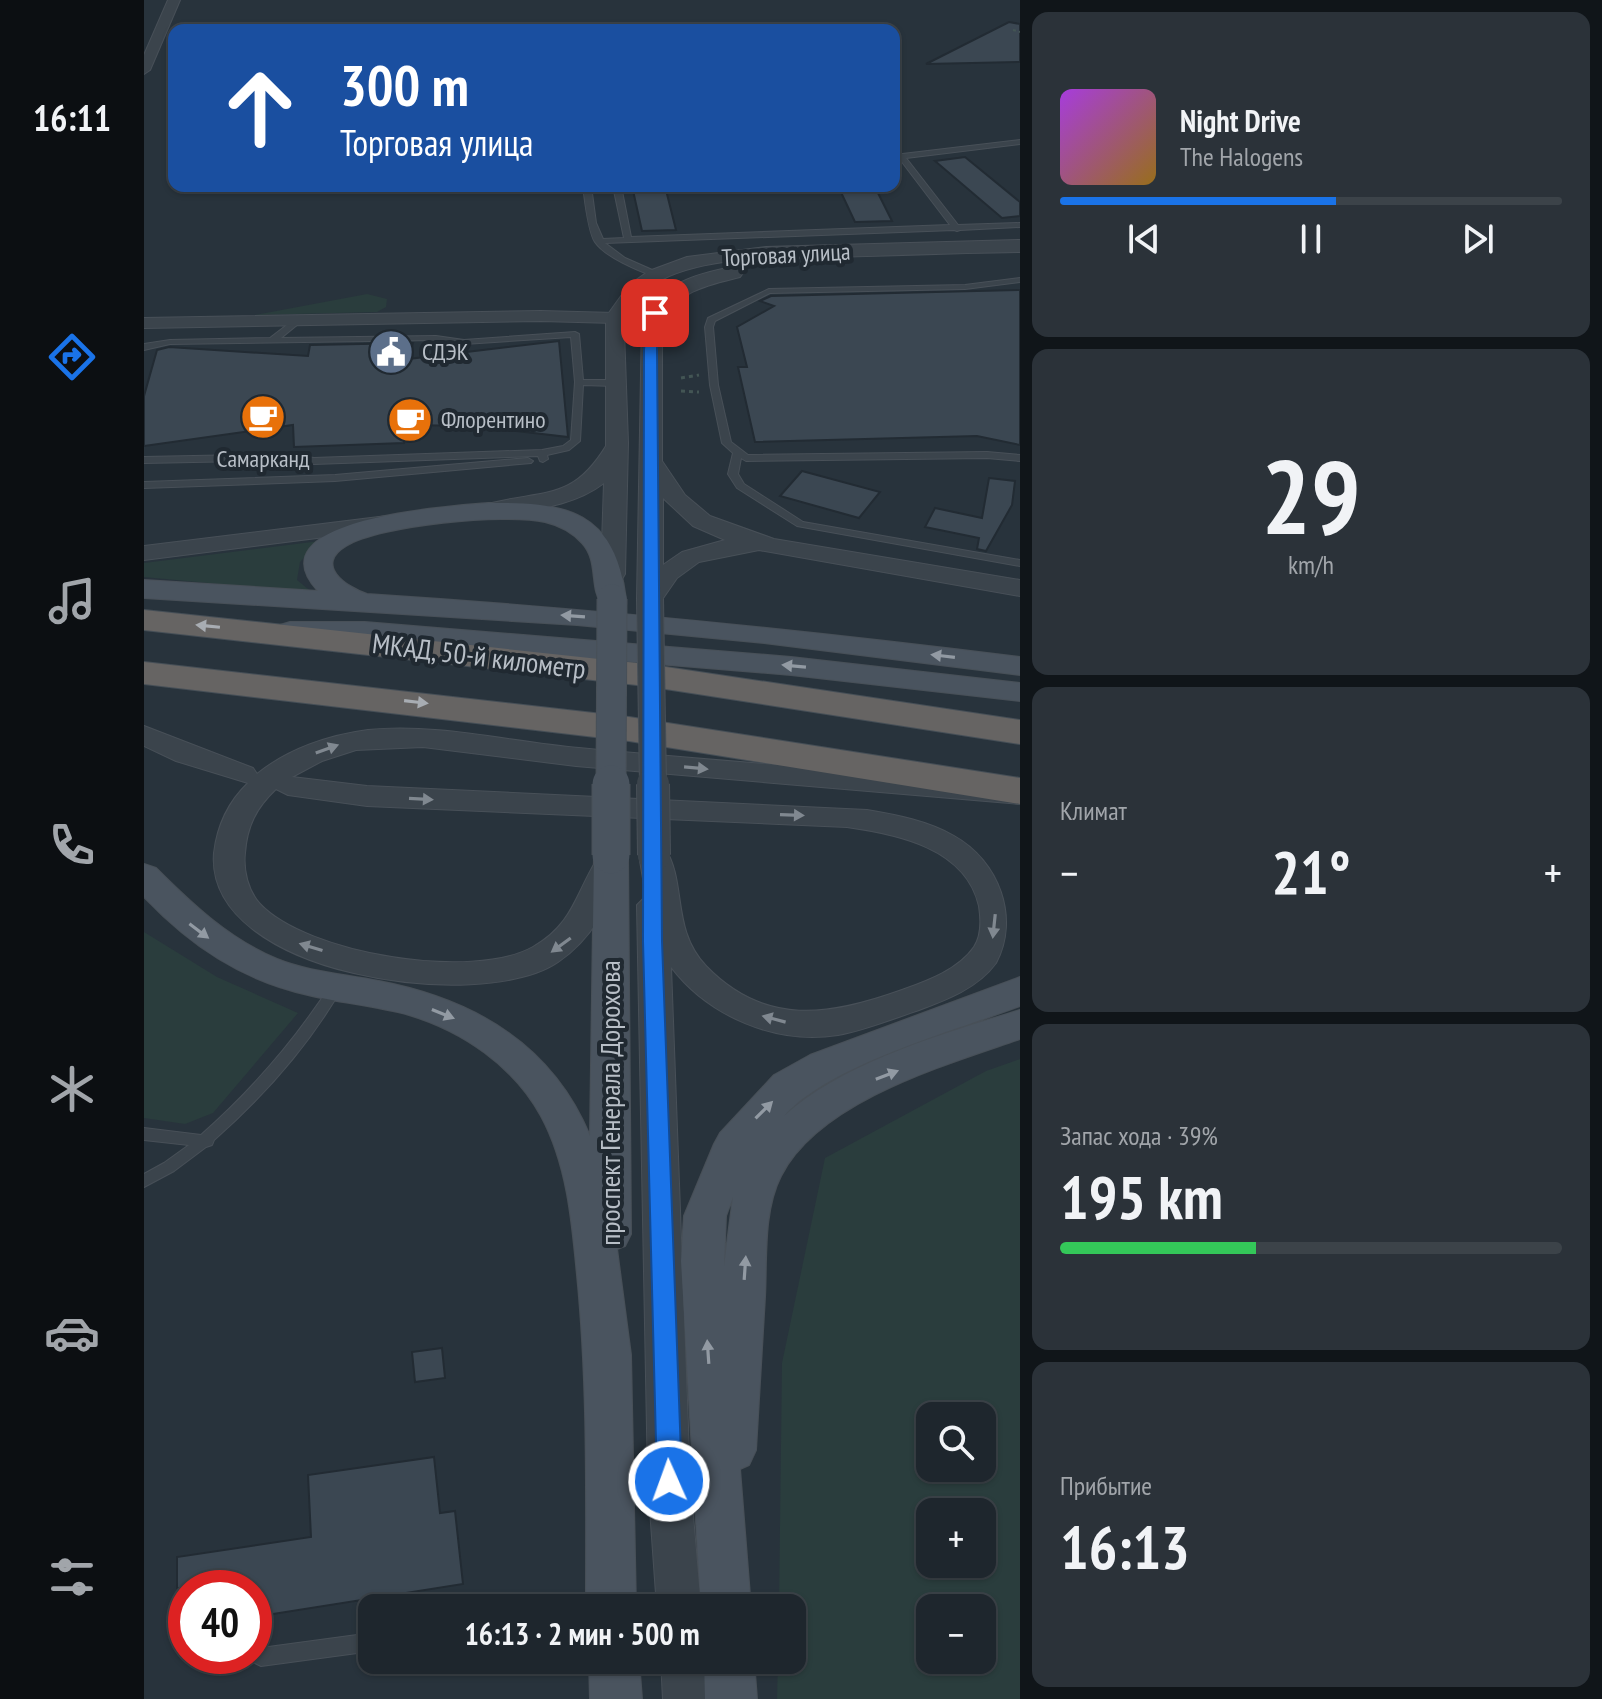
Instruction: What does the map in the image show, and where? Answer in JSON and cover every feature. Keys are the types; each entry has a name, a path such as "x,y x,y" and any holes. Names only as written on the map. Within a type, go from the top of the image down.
{"highway":[{"name":"МКАД, 50-й километр","path":"144,620 486,655 813,699 1020,732"},
{"name":"МКАД, 50-й километр","path":"144,673 465,707 800,754 1020,792"}],"main road":[{"path":"389,606 350,599 321,581 318,568 329,545 351,534 397,522 500,508 550,513 582,527 592,535 613,586"},
{"name":"проспект Генерала Дорохова","path":"611,1594 613,586"},
{"path":"144,589 577,616 764,634 1020,666"},
{"path":"250,631 365,631 872,675 1020,692"},
{"path":"144,876 191,927 227,952 267,970 423,1006 476,1028 511,1050 545,1086 570,1134 586,1194 609,1378"},
{"path":"725,1589 702,1261 705,1216 734,1144 788,1086 824,1065 1020,991"},
{"path":"725,1589 748,1223 763,1171 785,1141 817,1112 858,1086 1020,1024"},
{"path":"615,1674 616,1699"},
{"path":"730,1674 731,1699"}],"street":[{"path":"144,70 174,0"},
{"name":"Торговая улица","path":"616,317 626,299 656,275 687,263 737,255 1020,246"},
{"name":"Торговая улица","path":"652,319 666,298 678,290 725,275 1020,260"},
{"path":"613,586 617,443 614,383 616,317"},
{"path":"144,323 299,320 329,326 437,318 652,319 650,599"},
{"path":"500,508 579,490 607,468 617,443"},
{"path":"651,461 670,497 706,524 772,546 1020,588"},
{"path":"144,553 397,522"},
{"path":"650,599 659,580 691,555 732,546 772,546"},
{"name":"проспект Генерала Дорохова","path":"650,599 654,855 652,941 669,1465 678,1594"},
{"path":"144,735 186,755 243,775"},
{"path":"611,855 589,917 560,945 514,969 484,975 440,975 302,946 272,931 249,912 236,891 228,846 245,803 276,774 333,746 392,738 423,738 750,773 1020,792"},
{"path":"288,786 367,796 847,817 887,822 916,830 961,855 980,874 993,898 997,924 991,946 974,967 938,990 857,1019 823,1025 789,1023 759,1015 730,1001 701,980 682,959 670,934 654,855"},
{"path":"684,1674 686,1699"}],"lane":[{"path":"900,156 1020,142"},
{"path":"900,158 957,229"},
{"path":"588,192 590,221 598,241 607,252 656,275"},
{"path":"618,192 628,240"},
{"path":"598,241 1020,225"},
{"path":"1020,280 965,287 769,291 711,320 714,385 727,443 737,454 762,460 987,455 1020,458"},
{"path":"436,338 437,318"},
{"path":"273,340 299,320"},
{"path":"144,347 170,342 273,340 436,338 464,342 575,334 579,382 575,441 566,448 542,453 314,461 286,457 144,460"},
{"path":"579,382 614,383"},
{"path":"144,485 335,478 543,460 542,453"},
{"path":"737,454 733,474 740,486 800,524 1020,563"},
{"path":"144,1181 171,1169 207,1141 297,1043 337,986"},
{"path":"144,1134 207,1141"},
{"path":"272,1656 358,1644"}],"path":[{"path":"1013,30 1020,32"},
{"path":"681,378 698,376 699,368"},
{"path":"681,391 700,392 703,399"}],"shaded area":[{"path":"367,294 387,299 386,307 377,312 255,315"},
{"path":"320,541 300,562 297,580 313,593 144,577 144,563"},
{"path":"144,932 217,977 298,1013 213,1113 185,1124 144,1118"},
{"path":"1020,1059 1020,1699 777,1699 778,1674 806,1674 806,1594 779,1594 782,1363 825,1158 986,1071"}],"building":[{"path":"1009,22 1020,24 1020,62 926,64"},
{"path":"965,157 1020,202 1020,216 1002,218 935,161"},
{"path":"633,192 666,192 676,230 642,231"},
{"path":"841,192 878,192 892,221 855,222"},
{"path":"1020,290 1020,445 977,436 755,442 738,367 747,367 737,327 774,306 760,301 771,296"},
{"path":"559,341 568,437 475,426 403,425 404,443 294,447 293,425 144,446 144,396 157,350 169,347 308,356 310,345 413,343 408,359"},
{"path":"802,471 880,492 859,518 780,496"},
{"path":"989,478 1015,481 1012,505 986,551 977,549 979,538 925,527 935,508 982,518"},
{"path":"442,1348 445,1378 415,1382 412,1352"},
{"path":"434,1457 440,1513 455,1511 463,1584 400,1594 358,1594 358,1601 272,1614 272,1570 177,1570 177,1557 311,1537 308,1475"}],"place":[{"name":"СДЭК","path":"391,352"},
{"name":"Самарканд","path":"263,417"},
{"name":"Флорентино","path":"410,420"}],"route":[{"path":"655,313 650,327 652,941 669,1481"}]}
